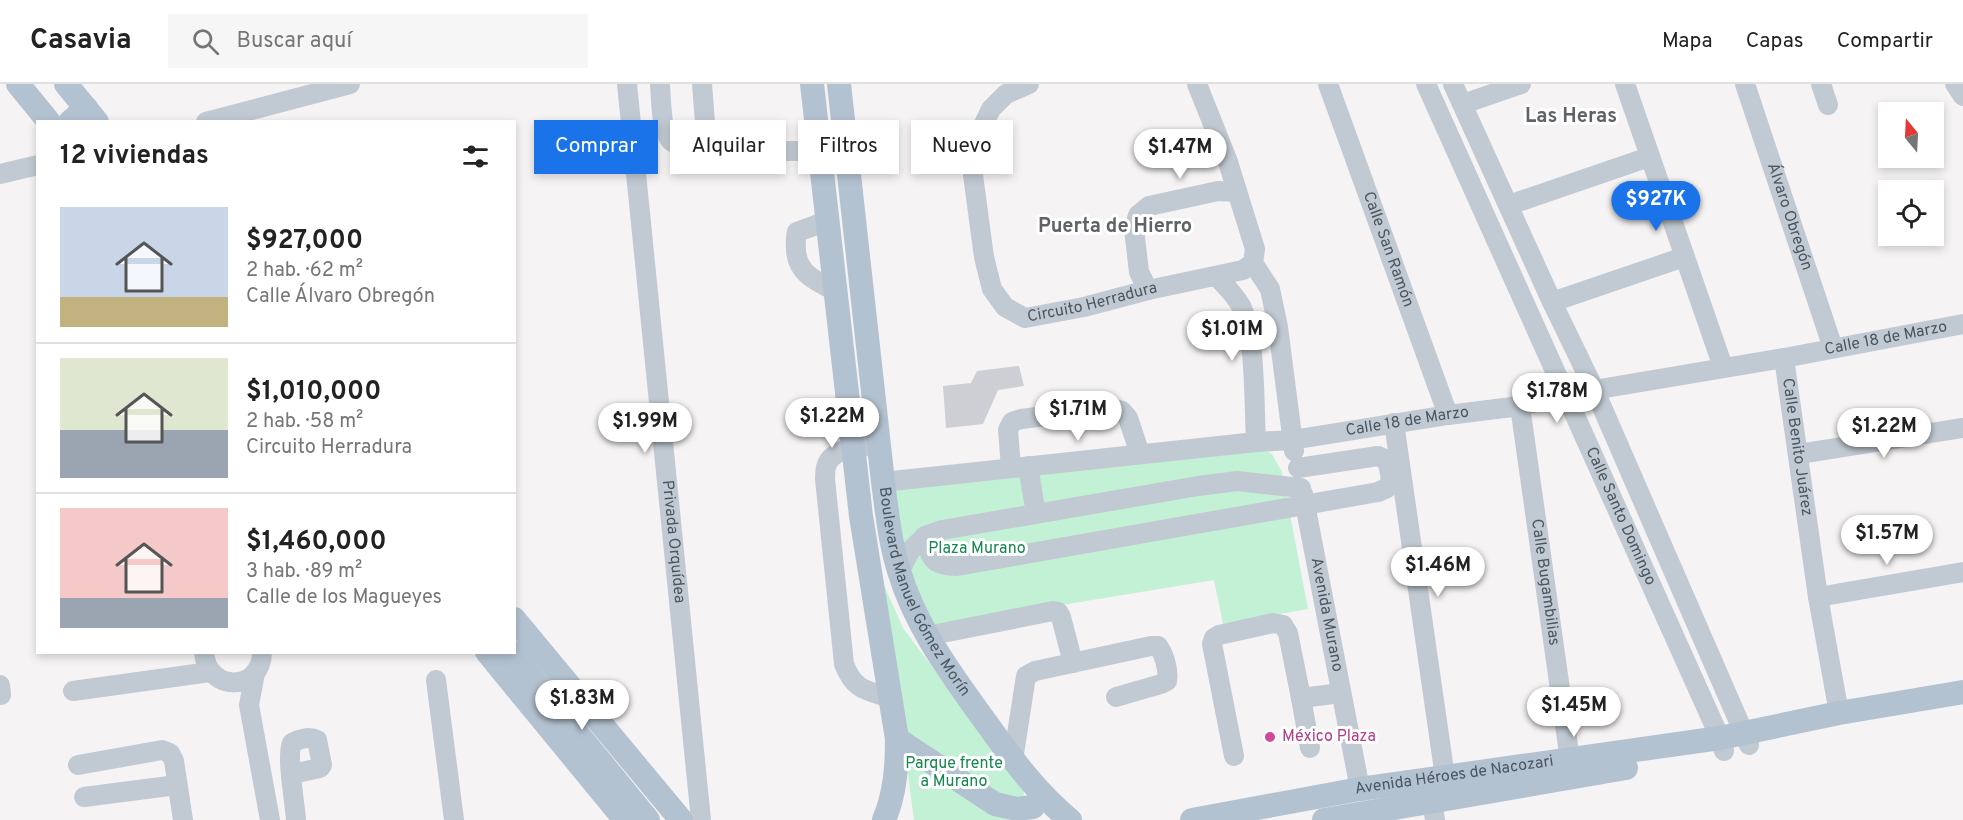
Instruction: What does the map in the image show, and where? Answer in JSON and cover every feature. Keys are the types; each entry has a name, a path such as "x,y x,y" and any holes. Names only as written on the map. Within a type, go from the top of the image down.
{"main road":[{"path":"18,84 47,120"},
{"path":"66,84 85,117"},
{"name":"Boulevard Manuel Gómez Morín","path":"812,84 816,120"},
{"name":"Boulevard Manuel Gómez Morín","path":"839,84 883,482 892,544 899,572 927,636 947,668 1013,760 1033,805 1070,820"},
{"name":"Boulevard Manuel Gómez Morín","path":"822,174 861,516 897,739 897,768 892,797 884,820"},
{"path":"516,622 681,820"},
{"path":"516,635 670,820"},
{"path":"489,654 625,820"},
{"path":"513,654 648,820"},
{"name":"Avenida Héroes de Nacozari","path":"1747,739 1839,713 1963,692"},
{"path":"552,731 583,702"},
{"name":"Avenida Héroes de Nacozari","path":"1324,820 1434,811 1747,739 1963,707"},
{"path":"897,739 1001,812 1033,805"},
{"name":"Avenida Héroes de Nacozari","path":"1192,820 1360,789 1570,760 1722,744"}],"street":[{"path":"214,120 350,84"},
{"name":"Privada Orquídea","path":"627,84 701,820"},
{"path":"660,84 665,132 670,141"},
{"path":"702,84 705,120"},
{"name":"Circuito Herradura","path":"1029,84 1006,94 991,109 981,130 974,175 981,238 992,289 1005,307 1025,318 1217,277 1243,270 1253,262"},
{"path":"1197,84 1228,162 1255,249 1253,262 1270,289 1278,327 1292,440"},
{"name":"Calle San Ramón","path":"1328,84 1448,415"},
{"name":"Calle Santo Domingo","path":"1426,84 1722,744"},
{"name":"Calle Santo Domingo","path":"1453,84 1594,391 1747,739"},
{"path":"1463,104 1521,84"},
{"path":"1625,84 1723,367"},
{"name":"Álvaro Obregón","path":"1745,84 1833,348"},
{"path":"1821,84 1828,105"},
{"path":"1955,84 1963,96"},
{"path":"1509,205 1649,157"},
{"path":"0,174 36,165"},
{"path":"1148,290 1139,272 1134,229 1138,215 1149,206 1218,191 1237,192"},
{"path":"827,221 797,232 795,236 797,261 806,275 835,291"},
{"path":"1552,302 1684,257"},
{"path":"1217,277 1231,291 1241,308 1249,332 1256,442"},
{"name":"Calle 18 de Marzo","path":"883,482 1292,440 1520,406 1564,395 1784,358 1963,324"},
{"name":"Calle Benito Juárez","path":"1784,358 1818,597 1839,713"},
{"name":"Calle Bugambilias","path":"1520,406 1570,760"},
{"path":"1036,514 1008,430 1012,422 1111,408 1122,411 1128,418 1140,454"},
{"path":"1394,423 1444,777"},
{"path":"1799,454 1963,428"},
{"name":"Avenida Murano","path":"1292,440 1360,789"},
{"path":"879,445 853,448 833,455 827,465 825,479 844,664 858,688 890,698"},
{"path":"925,536 931,556 942,565 957,566 1256,513 1303,497 1378,492 1387,488 1392,481 1385,458 1378,456 1298,468"},
{"path":"899,572 910,551 925,536 942,530 1238,481 1262,482 1303,497"},
{"path":"1256,513 1266,500 1262,482"},
{"path":"1818,597 1963,572"},
{"path":"1654,592 1679,581"},
{"path":"927,636 1053,611 1058,612 1061,617 1073,663"},
{"path":"1234,756 1212,644 1214,638 1219,635 1273,623 1282,625 1288,633 1310,748"},
{"path":"1013,760 1026,676 1035,671 1158,646 1162,652 1168,675 1167,681 1116,696"},
{"path":"204,654 206,663 218,677 249,705"},
{"path":"262,654 260,665 255,673 249,705 270,820"},
{"path":"73,691 218,677 242,682 255,673"},
{"path":"436,680 454,820"},
{"path":"1302,698 1341,693"},
{"path":"78,765 162,750 170,753 174,761 183,820"},
{"path":"292,774 297,820"},
{"path":"84,797 177,785"}],"green space":[{"name":"Plaza Murano","path":"1259,448 1272,454 1282,472 1308,609 1223,624 1214,580 933,626 900,548 895,489"},
{"name":"Parque frente a Murano","path":"883,583 903,628 1024,790 1022,820 914,820"}],"building":[{"path":"1019,366 1024,386 998,390 983,424 946,428 943,386 971,383 977,371"}],"place":[{"name":"México Plaza","path":"1270,737"}],"district":[{"name":"Las Heras","path":"1571,117"},
{"name":"Puerta de Hierro","path":"1115,227"}]}
